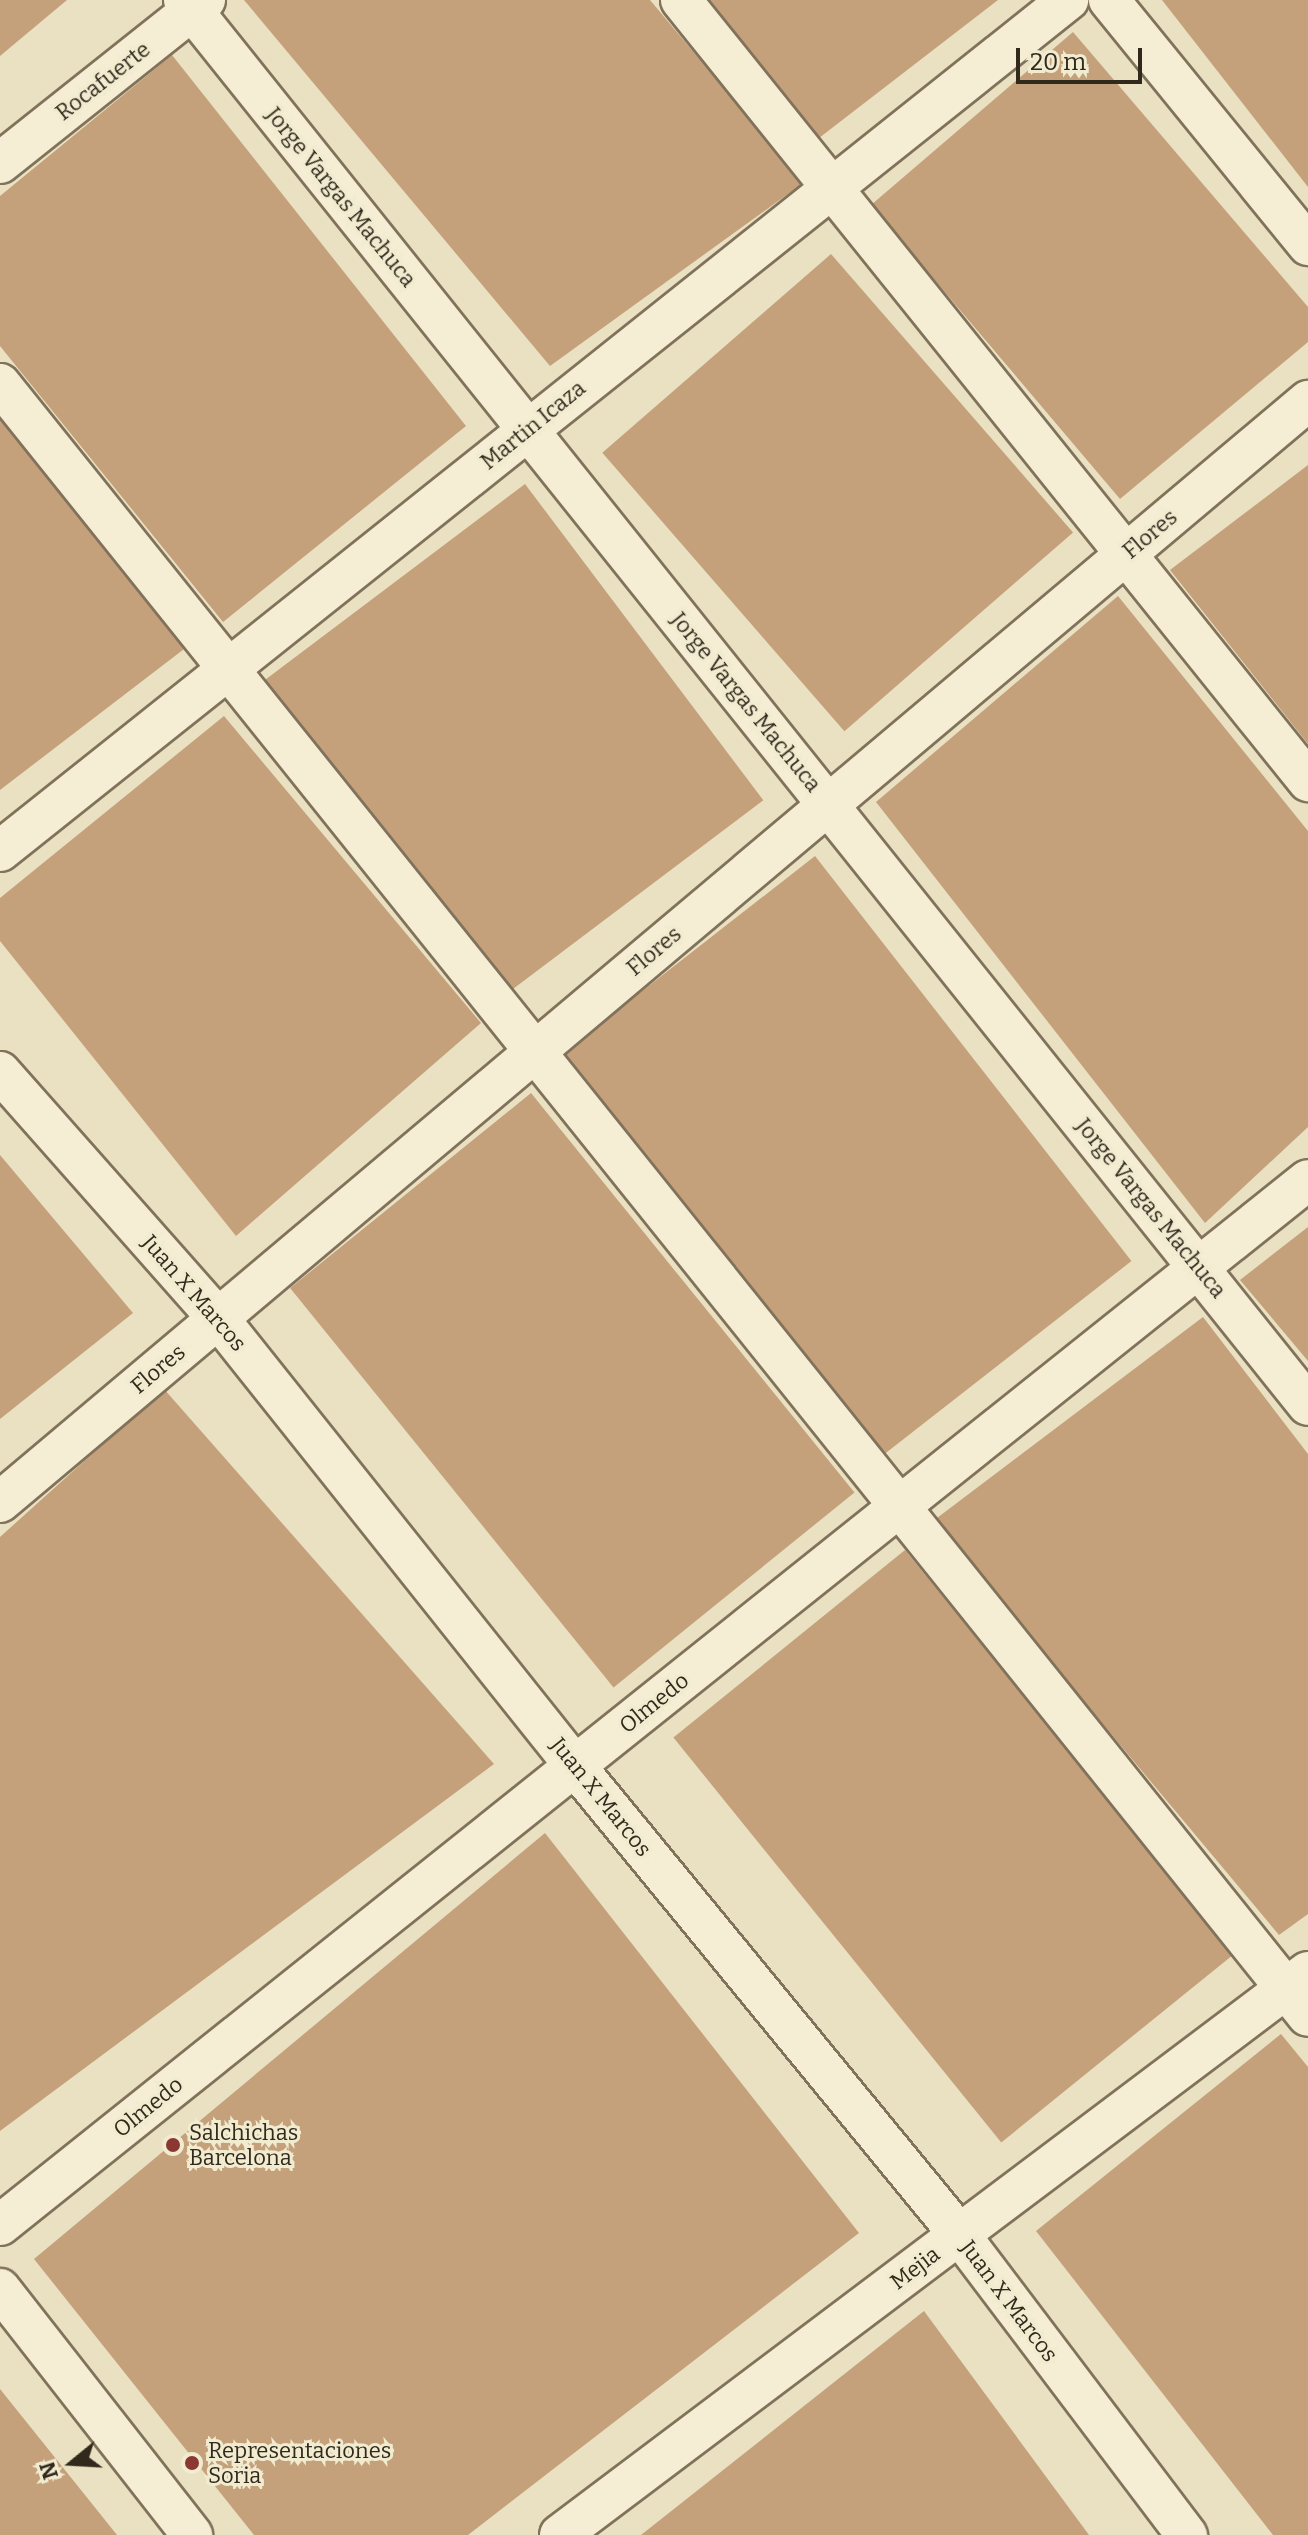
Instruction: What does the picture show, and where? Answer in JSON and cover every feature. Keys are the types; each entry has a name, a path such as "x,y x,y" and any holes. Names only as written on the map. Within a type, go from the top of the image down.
{"street":[{"path":"681,0 1308,781"},
{"name":"Martin Icaza","path":"0,851 1068,0"},
{"path":"1109,0 1308,245"},
{"name":"Rocafuerte","path":"0,163 194,3"},
{"name":"Jorge Vargas Machuca","path":"194,3 527,430 1308,1405"},
{"path":"0,384 532,1054 898,1508 1301,1993"},
{"name":"Flores","path":"0,1502 1308,401"},
{"name":"Juan X Marcos","path":"0,1072 218,1318 575,1766 959,2234 1187,2535"},
{"name":"Olmedo","path":"0,2225 1308,1180"},
{"name":"Mejia","path":"560,2535 959,2234 1301,1993"},
{"path":"0,2289 192,2535"}],"building":[{"path":"0,0 67,0 0,56"},
{"path":"244,0 650,0 803,183 550,366"},
{"path":"709,0 998,0 819,138"},
{"path":"1162,0 1308,0 1308,187"},
{"path":"1073,32 1308,307 1308,342 1120,499 871,205"},
{"path":"172,55 466,426 223,622 0,346 0,196"},
{"path":"831,254 1073,532 844,731 602,453"},
{"path":"0,417 188,646 0,790"},
{"path":"1308,465 1308,744 1170,570"},
{"path":"525,484 763,800 501,998 262,682"},
{"path":"1118,596 1308,831 1308,1127 1205,1223 876,802"},
{"path":"224,716 481,1023 236,1236 0,941 0,898"},
{"path":"815,856 1131,1261 875,1462 558,1057"},
{"path":"531,1093 854,1492 614,1688 290,1288"},
{"path":"0,1155 133,1313 0,1419"},
{"path":"1308,1227 1308,1361 1240,1280"},
{"path":"1203,1317 1308,1454 1308,1914 1279,1935 933,1521"},
{"path":"164,1389 494,1764 0,2131 0,1537"},
{"path":"905,1550 1233,1955 1001,2142 673,1738"},
{"path":"545,1833 859,2233 468,2535 254,2535 34,2259"},
{"path":"1281,2034 1308,2067 1308,2535 1273,2535 1036,2231"},
{"path":"924,2311 1089,2535 641,2535"},
{"path":"0,2389 117,2535 0,2535"}],"place":[{"name":"Salchichas Barcelona","path":"173,2145"},
{"name":"Representaciones Soria","path":"192,2463"}]}
